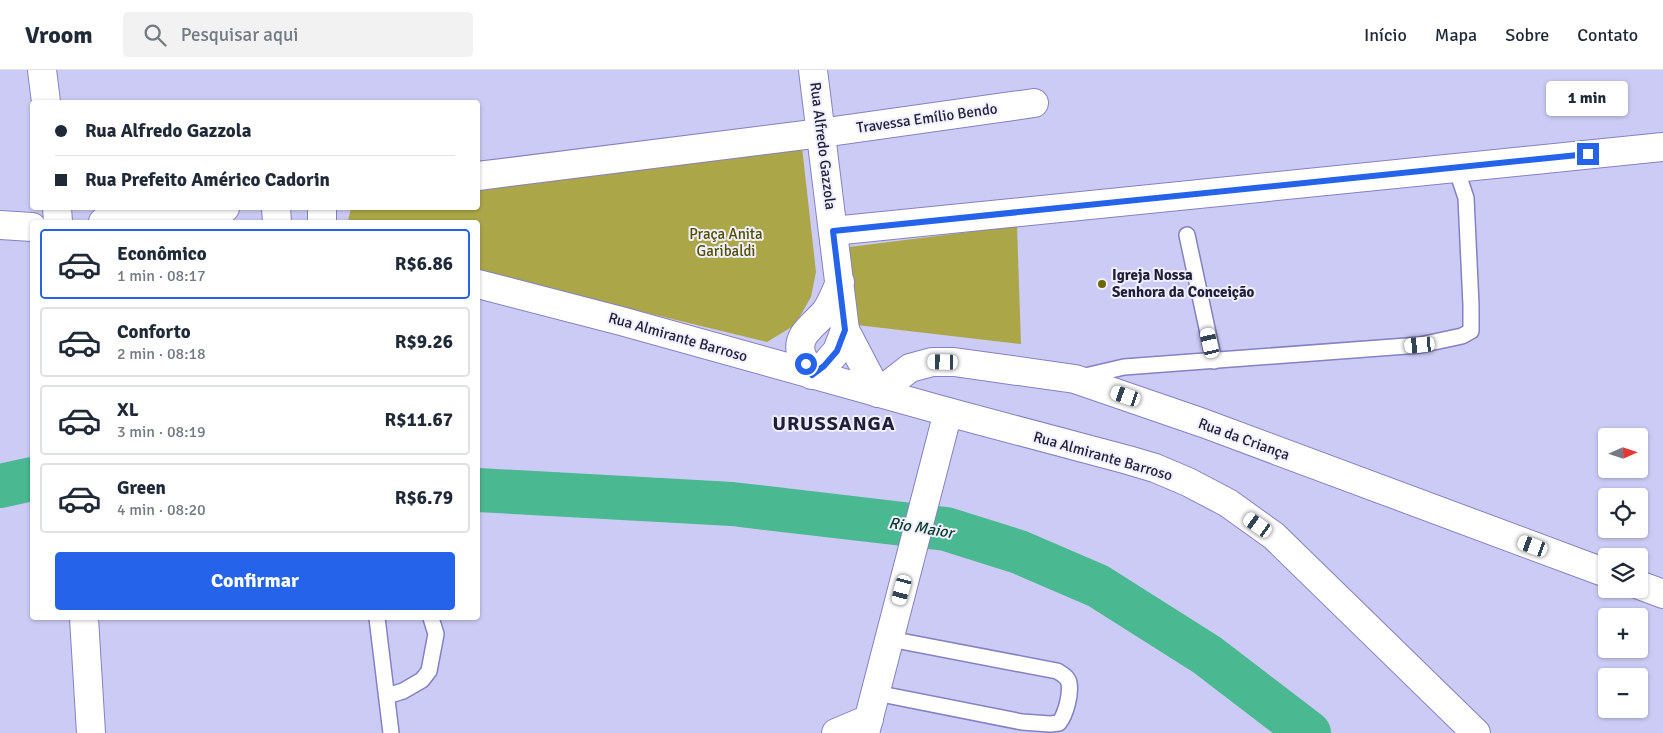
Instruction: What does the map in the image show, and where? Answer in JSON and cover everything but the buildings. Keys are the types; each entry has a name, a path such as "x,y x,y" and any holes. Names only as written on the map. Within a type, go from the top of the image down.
{"street":[{"path":"42,70 46,100"},
{"name":"Rua Alfredo Gazzola","path":"812,375 824,366 837,351 845,330 814,70"},
{"name":"Travessa Emílio Bendo","path":"480,176 821,133 1034,103"},
{"path":"833,231 1663,147"},
{"path":"119,220 207,210"},
{"path":"0,225 30,227"},
{"path":"812,375 801,354 801,344 805,333 825,312 834,299 840,282"},
{"name":"Rua Almirante Barroso","path":"480,285 621,321 1155,468 1188,482 1228,503 1274,536 1476,733"},
{"path":"845,330 878,393"},
{"name":"Rua da Criança","path":"878,393 910,368 932,362 954,362 1075,379 1194,420 1598,570"},
{"path":"836,733 867,726 948,412"},
{"path":"1648,588 1663,594"},
{"path":"84,620 91,733"}],"lane":[{"path":"1075,379 1124,367 1420,345 1462,336 1471,331 1471,306 1466,198 1456,168"},
{"path":"1186,235 1214,361"},
{"path":"377,620 392,733"},
{"path":"387,696 403,691 422,680 429,671 436,634 432,620"},
{"path":"876,693 1022,722 1059,723 1065,716 1069,683 1066,676 1057,671 890,639"}],"green space":[{"name":"Praça Anita Garibaldi","path":"802,147 816,272 811,297 795,325 767,342 480,272 480,220 348,220 351,210 480,210 480,187"},
{"path":"1017,226 1021,344 857,325 849,247"}],"waterway":[{"name":"Rio Maior","path":"0,486 30,479"},
{"name":"Rio Maior","path":"480,490 732,504 946,529 1019,552 1098,586 1207,655 1309,733"}],"place":[{"name":"Igreja Nossa Senhora da Conceição","path":"1102,284"}],"district":[{"name":"URUSSANGA","path":"834,423"}],"route":[{"path":"806,364 812,375 824,366 837,351 845,330 833,231 1588,154"}]}
